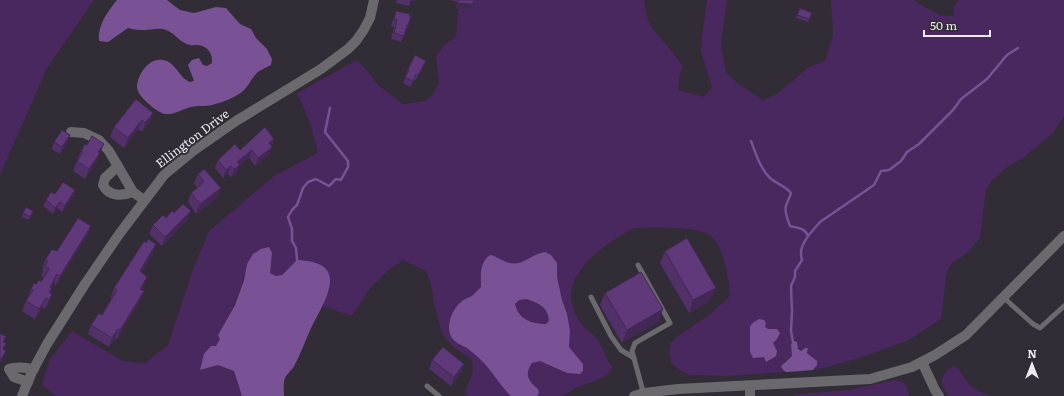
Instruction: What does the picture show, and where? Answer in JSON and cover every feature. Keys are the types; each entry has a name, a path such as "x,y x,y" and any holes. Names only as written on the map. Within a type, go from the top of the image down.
{"street":[{"name":"Ellington Drive","path":"22,396 47,344 106,251 164,175 192,151 236,121 321,69 348,49 356,42 364,31 370,18 374,0"},
{"path":"71,132 84,133 99,140 109,150 133,192 144,200"},
{"path":"118,166 105,178 103,184 105,189 109,193 117,195 133,192"},
{"path":"634,396 678,389 750,391 870,379 897,372 922,362 954,344 966,335 1064,236"},
{"path":"922,362 934,394"},
{"path":"28,382 14,376 9,369 15,367 34,369"}],"lane":[{"path":"638,264 670,323 635,343 632,351 644,394"},
{"path":"591,297 610,336 621,350 634,358"},
{"path":"1004,298 1033,324 1040,328 1064,306"},
{"path":"426,386 439,396"},
{"path":"744,396 750,391"}],"shaded area":[{"path":"0,0 94,0 47,68 0,175"},
{"path":"117,0 167,0 180,10 194,13 216,7 226,8 240,24 251,29 256,38 267,49 272,59 271,65 257,73 241,93 230,99 212,105 191,107 172,114 161,113 145,101 137,88 138,80 142,71 149,63 163,60 171,64 186,80 190,82 194,81 188,65 192,60 199,58 203,65 207,66 212,63 210,53 203,46 186,44 169,31 163,29 136,30 128,28 108,42 99,41 101,24"},
{"path":"459,0 644,0 646,14 652,28 683,66 680,74 678,90 704,97 712,87 701,52 707,0 727,0 721,43 726,72 737,83 763,100 777,94 809,67 825,61 833,35 831,0 915,0 916,2 940,15 954,16 954,7 958,0 1064,0 1064,116 1054,132 1023,158 1006,168 992,180 986,190 980,238 967,253 952,263 947,271 941,319 907,341 862,357 824,368 813,370 815,368 812,357 807,353 809,349 802,351 791,344 792,356 784,362 782,370 785,372 727,376 690,375 681,371 672,364 669,354 670,344 678,336 708,316 730,296 723,257 717,243 713,238 700,231 687,229 638,228 630,230 605,246 588,261 575,279 571,298 575,313 583,326 593,334 598,341 612,367 610,371 602,378 576,388 562,396 468,396 465,392 473,371 472,360 451,345 442,333 434,304 431,284 426,271 403,260 387,271 371,287 352,316 323,306 330,285 290,267 282,275 276,276 270,273 272,253 247,264 236,301 218,335 221,339 200,370 218,365 234,371 242,396 56,396 42,385 50,359 72,331 123,361 145,363 168,345 194,267 209,231 274,176 318,153 310,123 297,93 357,60 379,86 403,104 425,101 433,95 439,83 436,57 443,46 456,37"},
{"path":"269,247 272,253 270,273 276,276 282,275 297,260 313,262 324,267 329,274 330,283 328,293 298,358 293,368 285,378 284,396 242,396 234,371 218,365 200,370 204,354 211,346 216,346 220,339 218,335 235,305 244,280 247,264 253,254 261,249"},
{"path":"545,252 551,255 557,263 557,277 570,331 569,347 583,364 583,371 580,374 567,373 540,361 532,363 528,371 528,377 538,389 539,393 537,396 511,396 479,358 452,338 449,328 451,316 463,300 472,296 481,287 482,265 486,258 490,255 507,262 519,263","holes":["526,299 542,306 547,312 549,321 546,324 526,320 519,313 515,304 519,300"]},
{"path":"759,319 764,320 766,323 765,327 768,329 777,329 780,333 773,343 777,351 776,356 766,362 764,357 753,358 750,352 750,326"},
{"path":"794,341 797,342 798,349 801,351 808,348 807,353 817,361 817,365 813,370 786,372 783,370 781,366 792,356 791,344"},
{"path":"954,366 973,388 991,396 949,396 943,387 942,379 946,372"},
{"path":"895,380 906,385 909,396 792,396 849,390"}],"building":[{"path":"458,0 474,0 473,4 458,3"},
{"path":"800,8 812,13 809,19 797,15"},
{"path":"396,11 410,14 409,16 411,16 404,36 394,33 397,20 394,20"},
{"path":"415,55 426,61 418,75 416,74 413,81 405,77"},
{"path":"136,99 153,113 145,123 142,120 128,138 114,127"},
{"path":"265,127 274,139 269,143 272,147 258,158 252,150 237,162 240,165 234,169 231,166 226,170 218,160 235,144 240,150"},
{"path":"62,130 70,135 62,147 54,142"},
{"path":"92,136 104,144 98,152 100,153 89,169 77,161 83,152 81,151 85,144 87,145"},
{"path":"204,169 221,188 200,204 191,193 204,182 198,174"},
{"path":"63,182 75,190 65,205 60,202 55,208 46,200 51,192 55,194"},
{"path":"183,204 191,211 165,237 153,225 163,215 166,218 172,211 174,213"},
{"path":"26,207 33,211 30,217 23,213"},
{"path":"78,218 91,226 60,276 57,274 50,287 52,288 49,292 52,294 49,300 46,298 39,309 26,301 33,290 31,289 34,283 36,284 39,280 41,282 49,269 45,266 48,261 45,260 52,249 57,251"},
{"path":"687,238 716,288 693,300 665,251"},
{"path":"148,239 156,244 140,271 147,277 140,289 144,291 120,330 118,329 112,338 91,325 99,313 102,315 117,290 114,288 144,241 146,243"},
{"path":"641,272 663,309 627,330 605,293"},
{"path":"0,334 6,336 3,342 6,343 3,349 6,351 0,361"},
{"path":"443,347 464,364 454,377 432,360"}],"waterway":[{"path":"808,236 820,222 874,185 881,171 889,170 901,161 907,152 919,144 953,110 961,99 987,79 1007,55 1018,48"},
{"path":"297,260 296,248 292,241 292,229 288,217 297,205 303,188 308,182 316,179 329,186 336,179 341,180 348,167 348,161 325,132 330,108"},
{"path":"751,141 759,161 770,178 791,193 786,204 786,216 790,226 803,230 808,236 802,247 802,260 795,271 795,277 791,286 791,331 793,342"}]}
